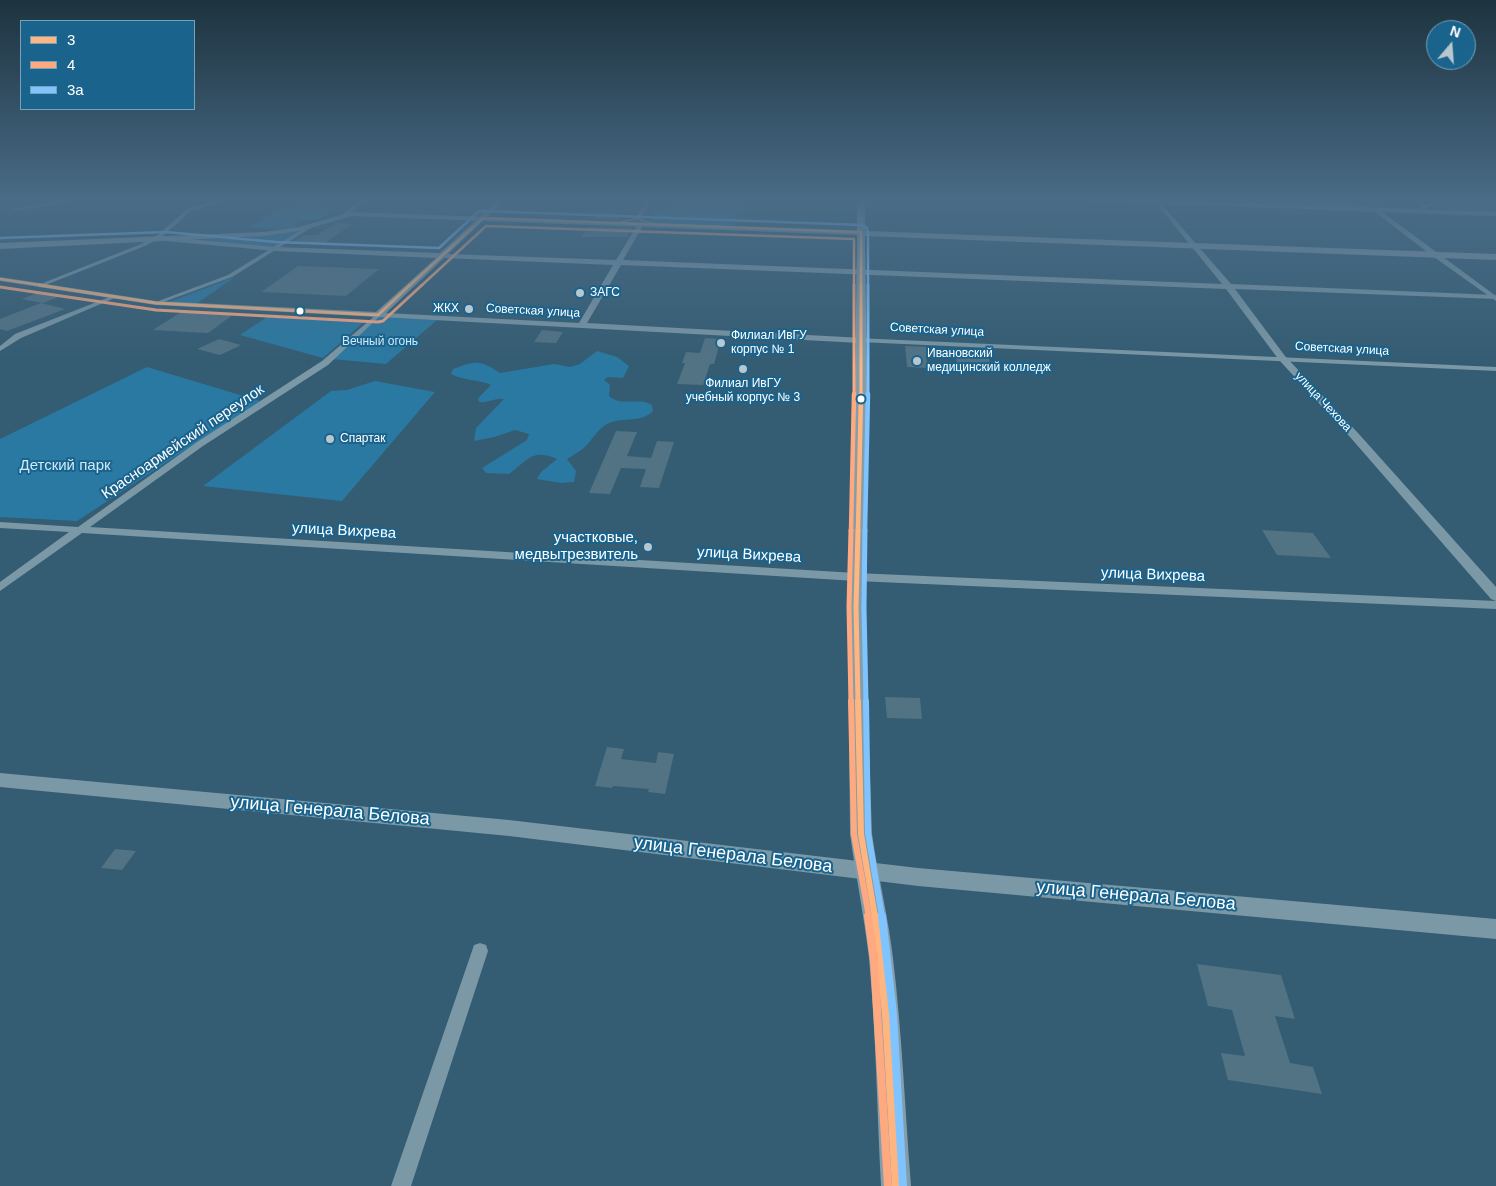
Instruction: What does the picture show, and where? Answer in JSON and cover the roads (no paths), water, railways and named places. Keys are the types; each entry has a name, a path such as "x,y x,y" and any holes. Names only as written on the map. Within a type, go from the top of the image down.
{"main road":[{"path":"860,254 856,577 861,834 866,870 874,904 881,960 896,1186"},
{"path":"1440,254 1496,257"}],"street":[{"path":"41,285 116,254"},
{"path":"0,279 156,303 222,280 267,254"},
{"path":"403,254 1495,298"},
{"path":"581,326 623,254"},
{"name":"улица Чехова","path":"1202,254 1229,287 1282,358 1354,435 1496,596"},
{"path":"1433,254 1495,298"},
{"path":"378,315 442,256"},
{"path":"0,349 18,336 114,297"},
{"name":"Советская улица","path":"156,303 860,340 1496,369"},
{"name":"Красноармейский переулок","path":"0,587 200,444 325,363 378,315"},
{"name":"улица Вихрева","path":"0,525 856,577 1496,604"},
{"name":"улица Генерала Белова","path":"0,780 509,828 918,877 1496,928"},
{"path":"401,1186 480,952"}],"place":[{"name":"ЗАГС","path":"580,293"},
{"name":"ЖКХ","path":"469,309"},
{"name":"Филиал ИвГУ корпус № 1","path":"721,343"},
{"name":"Ивановский медицинский колледж","path":"917,361"},
{"name":"Филиал ИвГУ учебный корпус № 3","path":"743,369"},
{"name":"Спартак","path":"330,439"},
{"name":"участковые, медвытрезвитель","path":"648,547"}],"park label":[{"name":"Вечный огонь","path":"380,342"},
{"name":"Детский парк","path":"65,466"}]}
